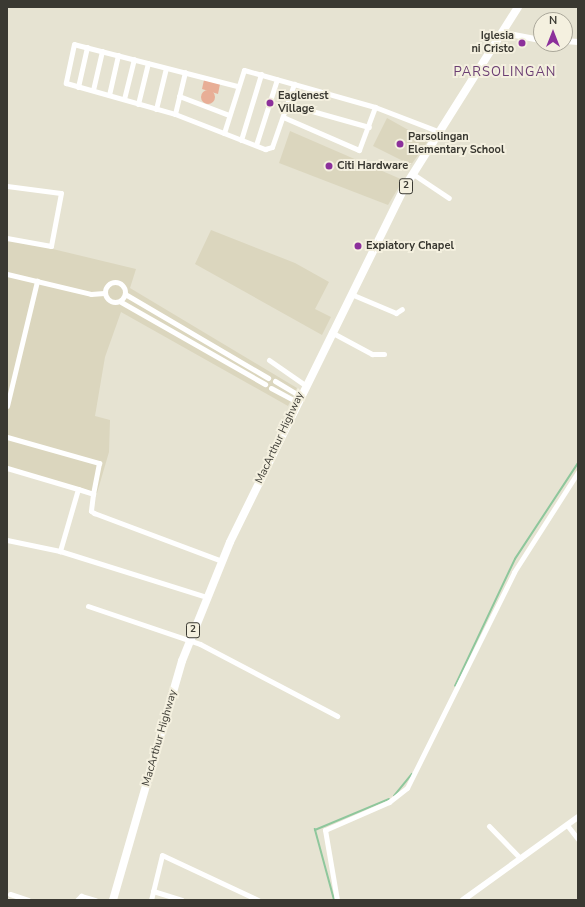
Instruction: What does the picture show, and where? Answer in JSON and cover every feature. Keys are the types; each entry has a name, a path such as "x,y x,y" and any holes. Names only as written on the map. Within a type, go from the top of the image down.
{"highway":[{"name":"MacArthur Highway","path":"113,900 190,640 206,597 222,561 331,332 413,174 504,33 518,7"}],"street":[{"path":"504,33 533,38"},
{"path":"237,86 87,47 71,46 66,83 175,114 256,145 272,146 294,84"},
{"path":"78,87 87,47"},
{"path":"93,90 102,51"},
{"path":"109,95 118,55"},
{"path":"124,99 134,59"},
{"path":"138,104 148,63"},
{"path":"156,109 166,68"},
{"path":"224,133 237,86 244,70 375,107 440,132"},
{"path":"175,114 185,72"},
{"path":"241,140 261,74"},
{"path":"256,145 277,79"},
{"path":"179,96 229,115"},
{"path":"288,104 369,127"},
{"path":"283,117 356,150 361,149 375,107"},
{"path":"413,174 449,198"},
{"path":"7,186 61,193 52,246 7,238"},
{"path":"7,274 90,294 104,293 113,282 124,286 125,294 121,302"},
{"path":"7,406 37,281"},
{"path":"104,293 110,302 121,302 265,384"},
{"path":"125,294 268,378"},
{"path":"351,294 396,313 402,309"},
{"path":"160,324 164,317"},
{"path":"331,332 372,354 384,354"},
{"path":"194,344 198,337"},
{"path":"228,363 230,356"},
{"path":"269,360 305,385"},
{"path":"275,381 298,399"},
{"path":"271,388 298,399"},
{"path":"7,437 99,462 91,510 94,513 222,561"},
{"path":"7,468 93,494"},
{"path":"337,900 325,830 389,802 407,788 514,572 578,472"},
{"path":"60,551 78,489"},
{"path":"7,540 60,551 206,597"},
{"path":"88,606 190,640 337,716"},
{"path":"463,900 578,817"},
{"path":"567,825 578,838"},
{"path":"489,826 520,858"},
{"path":"151,900 162,855 258,900"},
{"path":"153,891 182,900"},
{"path":"10,894 28,900"},
{"path":"77,900 81,896 95,900"}],"shaded area":[{"path":"204,80 220,84 218,94 202,89"},
{"path":"205,90 211,90 215,94 215,100 211,104 205,104 201,100 201,94"},
{"name":"Parsolingan Elementary School","path":"387,118 428,141 411,165 373,146"},
{"name":"Citi Hardware","path":"290,131 403,180 388,205 279,163"},
{"path":"211,230 295,263 329,282 315,309 331,317 322,335 195,264"},
{"path":"7,238 136,269 130,288 297,388 288,406 121,312 105,357 95,416 110,420 109,452 97,493 7,467"}],"waterway":[{"path":"455,686 515,559 578,463"},
{"path":"394,796 412,774"},
{"path":"334,900 315,830 389,799"}],"place":[{"name":"Iglesia ni Cristo","path":"522,43"},
{"name":"Eaglenest Village","path":"270,103"},
{"name":"Parsolingan Elementary School","path":"400,144"},
{"name":"Citi Hardware","path":"329,166"},
{"name":"Expiatory Chapel","path":"358,246"}],"district":[{"name":"PARSOLINGAN","path":"505,72"}]}
